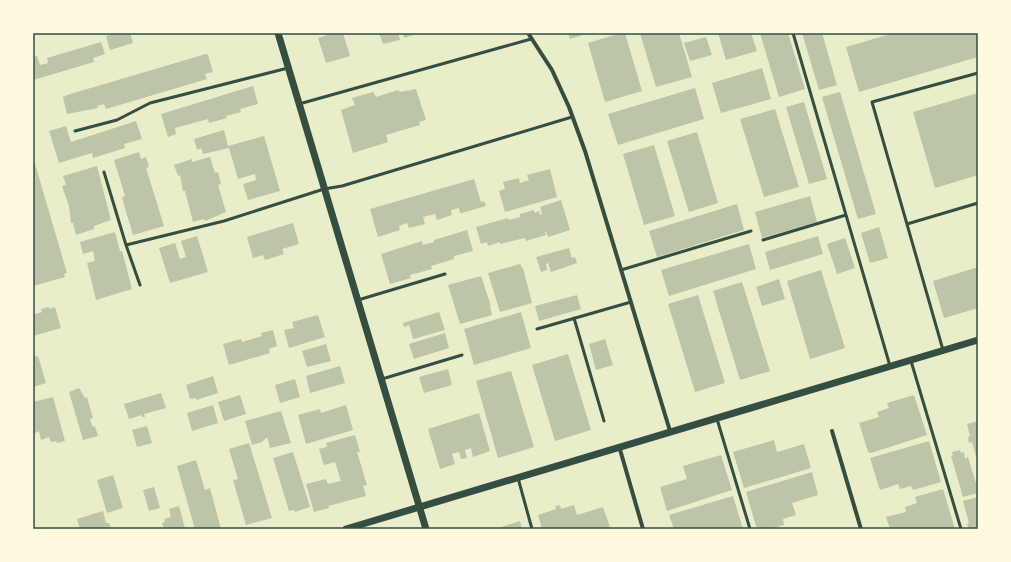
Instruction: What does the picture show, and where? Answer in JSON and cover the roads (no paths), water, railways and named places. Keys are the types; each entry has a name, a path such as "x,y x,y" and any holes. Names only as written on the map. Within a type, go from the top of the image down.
{"street":[{"path":"278,33 426,529"},
{"path":"528,33 552,70 585,152 670,431"},
{"path":"346,529 619,446 978,340"},
{"path":"832,431 861,529"},
{"path":"619,446 644,529"}],"lane":[{"path":"793,33 890,366"},
{"path":"299,104 531,39"},
{"path":"75,131 117,120 150,103 288,68"},
{"path":"943,350 872,102 978,73"},
{"path":"126,245 224,221 324,189 342,186 572,117"},
{"path":"104,172 140,285"},
{"path":"906,224 978,203"},
{"path":"763,240 846,215"},
{"path":"621,270 751,231"},
{"path":"358,300 445,274"},
{"path":"537,329 631,302"},
{"path":"574,318 604,421"},
{"path":"382,379 462,355"},
{"path":"911,359 961,529"},
{"path":"717,417 750,529"},
{"path":"518,477 532,529"}]}
